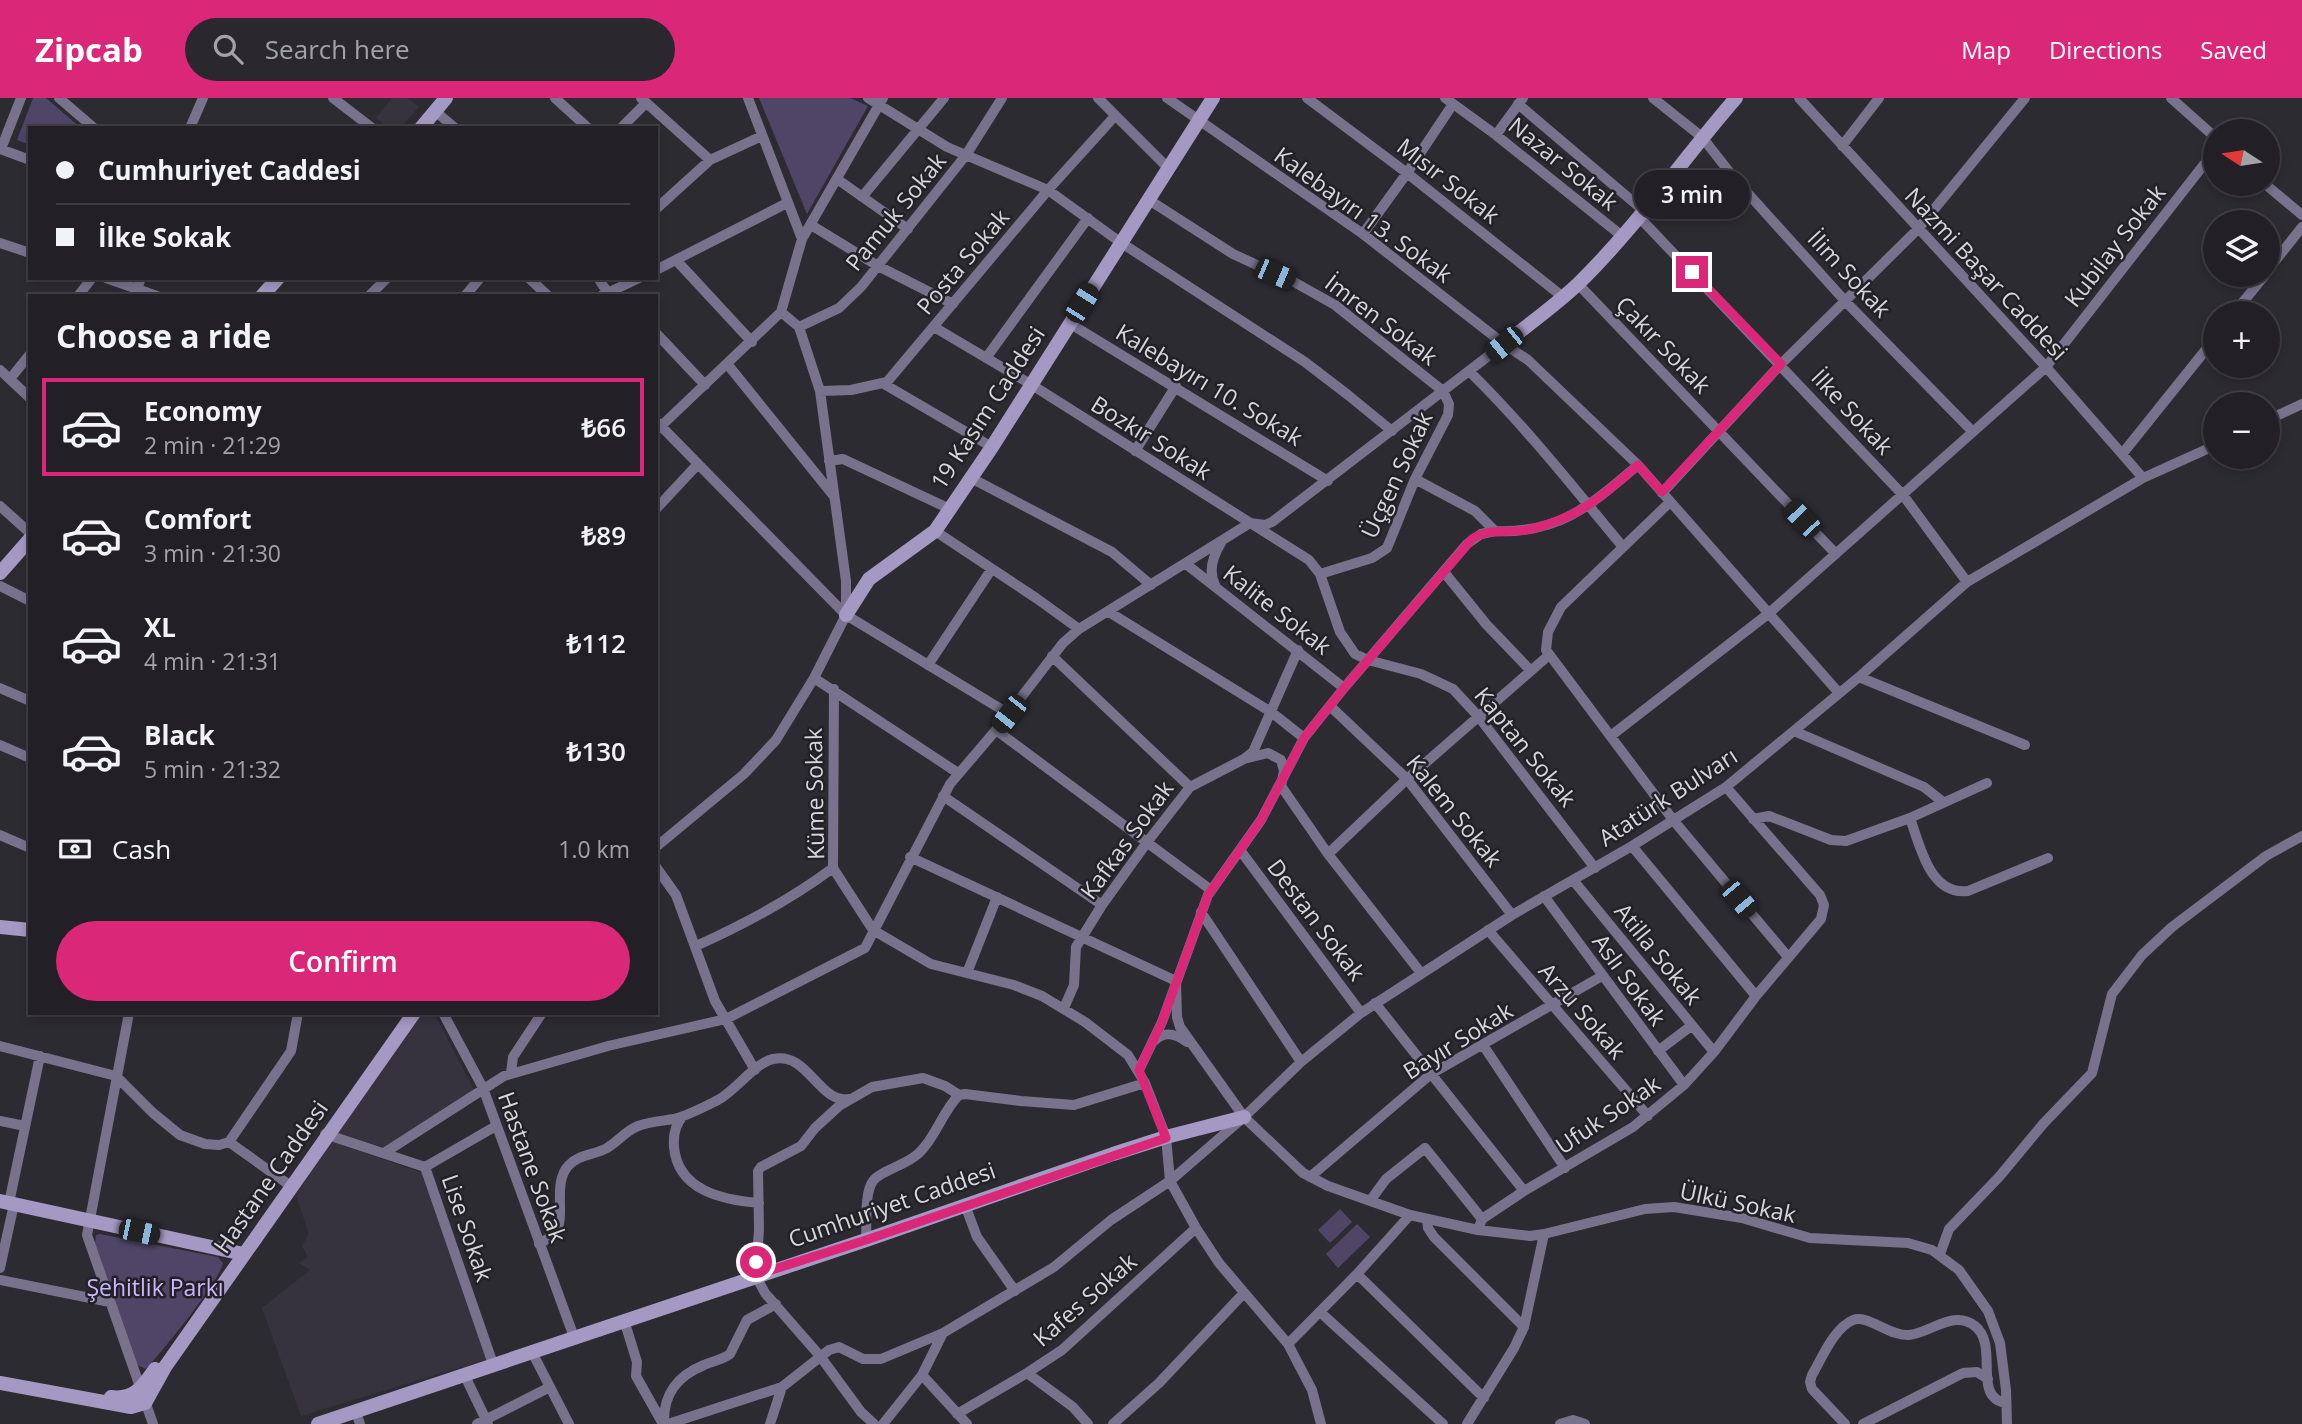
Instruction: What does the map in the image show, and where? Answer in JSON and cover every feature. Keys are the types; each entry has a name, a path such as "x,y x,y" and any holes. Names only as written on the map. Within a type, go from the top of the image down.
{"main road":[{"path":"423,126 446,98"},
{"name":"19 Kasım Caddesi","path":"846,615 869,579 934,531 950,509 1032,385 1213,98"},
{"path":"1504,344 1578,284 1642,214 1736,98"},
{"path":"0,573 28,541"},
{"path":"0,927 28,930"},
{"name":"Hastane Caddesi","path":"142,1396 165,1367 326,1134 405,1015"},
{"name":"Hastane Caddesi","path":"142,1396 239,1253 413,1015"},
{"name":"Cumhuriyet Caddesi","path":"318,1424 358,1418 493,1364 1166,1138 1244,1117"},
{"path":"8,1203 239,1253"},
{"path":"0,1378 116,1398 142,1396"},
{"path":"0,1383 131,1407 142,1396"}],"street":[{"path":"21,98 0,149 28,159"},
{"path":"59,98 92,126"},
{"path":"333,98 369,126"},
{"path":"555,98 586,126"},
{"path":"748,98 802,239"},
{"path":"868,98 882,101 940,143 1048,190 1120,242 1305,362 1392,431"},
{"path":"862,197 944,98"},
{"name":"Pamuk Sokak","path":"799,327 839,308 861,288 966,155 1002,98"},
{"path":"1098,98 1168,168"},
{"name":"Kalebayırı 13. Sokak","path":"1167,98 1363,234 1528,360 1638,465 1839,694"},
{"name":"Mısır Sokak","path":"1307,98 1407,173 1563,297"},
{"name":"İlim Sokak","path":"1653,98 1702,137 1734,178 1846,302 1973,432"},
{"name":"Nazmi Başar Caddesi","path":"1798,98 2046,367 2143,478"},
{"path":"1842,146 1880,98"},
{"path":"1662,492 1781,364 1918,229 2025,98"},
{"path":"2171,98 2203,126"},
{"path":"623,126 644,100 710,160"},
{"path":"191,126 198,101"},
{"path":"882,101 802,239 781,312 728,365 658,426 846,615 1009,714"},
{"path":"1363,234 1407,173 1449,101"},
{"name":"Nazar Sokak","path":"1449,101 1496,135 1622,236"},
{"path":"1496,135 1520,101"},
{"name":"İlke Sokak","path":"1520,101 1642,214 1903,495 1967,582"},
{"path":"435,111 453,126"},
{"name":"Posta Sokak","path":"884,384 1048,190 1115,116"},
{"path":"658,203 710,160 762,136"},
{"name":"Kubilay Sokak","path":"1612,735 1768,614 2046,367 2203,166"},
{"path":"837,179 908,229"},
{"path":"2279,196 2302,215"},
{"name":"İmren Sokak","path":"1149,200 1233,254 1335,304 1443,391"},
{"path":"658,269 787,203"},
{"path":"986,358 1088,218"},
{"path":"811,225 878,266 953,304"},
{"path":"2280,255 2302,227"},
{"path":"0,243 28,252"},
{"path":"676,260 752,342"},
{"path":"80,294 90,280"},
{"path":"112,280 151,294"},
{"path":"137,289 140,280"},
{"path":"371,294 385,280"},
{"path":"467,294 478,280"},
{"path":"531,280 546,294"},
{"path":"600,280 612,293 635,280"},
{"name":"Çakır Sokak","path":"1578,284 1836,554"},
{"path":"2243,301 2255,287"},
{"path":"658,844 762,756 783,730 814,678 846,615 845,574 820,391 799,327 781,312"},
{"name":"Kalebayırı 10. Sokak","path":"1069,323 1328,481"},
{"name":"Bozkır Sokak","path":"934,327 1032,385 1309,560 1320,574"},
{"path":"658,334 705,385"},
{"path":"384,1153 483,1088 511,1073 608,1046 726,1019 860,951 869,943 910,857 958,773 1009,714 1052,656 1079,629 1250,523 1272,523 1504,344"},
{"path":"2123,453 2203,353"},
{"path":"10,379 28,357"},
{"path":"728,365 834,496"},
{"path":"0,370 28,396"},
{"path":"1470,372 1534,439 1623,547"},
{"path":"820,391 851,390 884,384 992,447"},
{"path":"1135,451 1176,386"},
{"name":"Üçgen Sokak","path":"1320,574 1372,558 1383,553 1389,545 1415,479 1448,415 1449,404 1443,391"},
{"path":"2280,414 2302,404"},
{"name":"Atatürk Bulvarı","path":"820,1356 839,1347 863,1359 877,1360 943,1334 1054,1267 1111,1220 1170,1181 1244,1117 1301,1062 1375,1003 1512,915 1726,788 1967,582 2143,478 2203,451"},
{"path":"829,461 843,459 950,509"},
{"path":"658,507 697,464"},
{"path":"1139,1070 1154,1041 1211,890 1261,820 1304,738 1344,688 1472,539 1495,531 1519,531 1543,526 1573,515 1589,506 1638,465"},
{"path":"971,478 1112,552 1151,586"},
{"path":"1415,479 1475,510 1495,531"},
{"path":"1670,502 1568,599 1556,614 1546,639 1546,650 1674,821 1788,957"},
{"path":"0,506 28,531"},
{"path":"934,531 1079,629"},
{"path":"1217,588 1212,579 1212,568 1217,549 1224,540"},
{"name":"Kalite Sokak","path":"1186,564 1344,688"},
{"path":"929,665 991,570"},
{"path":"1444,572 1486,624 1531,671"},
{"path":"845,574 854,582 869,579"},
{"path":"1320,574 1343,638 1355,654 1368,660"},
{"path":"0,586 28,600"},
{"path":"1109,612 1271,712 1304,738"},
{"name":"Kafkas Sokak","path":"1064,1009 1073,991 1075,952 1102,905 1190,787 1244,759 1256,747 1298,650"},
{"path":"1328,854 1407,779 1549,655"},
{"path":"1052,656 1190,787"},
{"name":"Kaptan Sokak","path":"1368,660 1401,667 1445,684 1478,716 1595,868"},
{"path":"1859,677 2025,745"},
{"path":"814,678 958,773"},
{"path":"0,688 28,700"},
{"name":"Küme Sokak","path":"834,689 833,868 873,930"},
{"name":"Kalem Sokak","path":"1330,706 1407,779 1512,915"},
{"path":"1271,712 1264,738 1269,750 1286,763 1293,760"},
{"path":"996,730 1211,890"},
{"path":"1794,731 1931,791 1943,802"},
{"path":"0,745 28,757"},
{"path":"1244,759 1264,753 1278,758 1284,771 1281,786 1328,854 1421,973"},
{"path":"1726,788 1754,819 1769,816 1840,841 1910,818 1987,783"},
{"path":"943,796 1102,905"},
{"path":"1910,818 1925,860 1941,885 1954,891 1968,891 2048,858"},
{"name":"Ufuk Sokak","path":"1482,1219 1648,1116 1684,1085 1818,923 1823,915 1824,905 1820,895 1754,819"},
{"path":"0,835 28,847"},
{"path":"1940,1254 1949,1229 2092,1073 2112,994 2142,956 2172,927 2266,856 2302,836"},
{"path":"1632,846 1756,996"},
{"name":"Destan Sokak","path":"1240,850 1361,1013"},
{"path":"910,857 1175,981"},
{"path":"696,946 764,914 799,894 833,868"},
{"path":"658,870 676,895 707,982 755,1070"},
{"name":"Atilla Sokak","path":"1573,880 1714,1052"},
{"name":"Aslı Sokak","path":"1544,896 1684,1085"},
{"path":"967,973 997,897"},
{"path":"1201,912 1301,1062"},
{"path":"873,930 932,964 1021,988 1064,1009 1123,1050 1139,1070 1166,1138 1170,1181 1196,1228 1243,1294 1287,1344 1309,1383 1321,1424"},
{"name":"Arzu Sokak","path":"1488,930 1648,1116"},
{"name":"Bayır Sokak","path":"1310,1177 1431,1074 1602,976"},
{"name":"Ülkü Sokak","path":"1175,981 1178,1022 1244,1117 1310,1177 1370,1201 1427,1220 1517,1235 1544,1234 1645,1209 1674,1207 1742,1218 1810,1238 1908,1243 1940,1254 1959,1270 1989,1311 2000,1343 2007,1424"},
{"path":"1375,1003 1524,1191"},
{"path":"129,1015 88,1221 88,1241 153,1424"},
{"path":"0,1046 116,1076 153,1113 180,1135 205,1144 219,1145 229,1142 291,1051 298,1015"},
{"name":"Hastane Sokak","path":"444,1015 483,1088 574,1337"},
{"name":"Hastane Sokak","path":"511,1073 513,1057 541,1015"},
{"path":"1658,1051 1691,1026"},
{"path":"1154,1041 1167,1034 1178,1036 1191,1044"},
{"path":"1482,1045 1565,1168"},
{"path":"0,1268 8,1203 40,1056"},
{"path":"539,1244 558,1227 561,1183 570,1164 607,1148 633,1128 684,1116 722,1098 771,1059 789,1060 802,1067 833,1097 839,1100 849,1099"},
{"path":"874,1424 861,1412 820,1356 762,1289 756,1275 759,1169 801,1146 815,1128 849,1099 872,1087 918,1078 937,1082 959,1095 1074,1105 1145,1083"},
{"path":"866,1240 871,1184 878,1176 903,1165 919,1153 959,1095"},
{"path":"675,1130 684,1116"},
{"path":"666,1120 673,1122 676,1158 688,1179 699,1188 721,1198 760,1203"},
{"path":"0,1121 26,1126"},
{"path":"425,1167 496,1126"},
{"name":"Lise Sokak","path":"326,1134 425,1167 493,1364"},
{"path":"229,1142 288,1184"},
{"path":"1370,1201 1386,1179 1425,1148 1482,1219 1478,1230"},
{"path":"965,1205 977,1237 1015,1291"},
{"path":"1287,1344 1357,1274 1410,1215"},
{"path":"1427,1220 1427,1228 1434,1237 1524,1327"},
{"name":"Kafes Sokak","path":"957,1414 1027,1373 1072,1341 1196,1228"},
{"path":"1467,1424 1524,1327 1544,1234"},
{"path":"1357,1274 1484,1398"},
{"path":"0,1280 110,1302"},
{"path":"1113,1424 1158,1382 1243,1294"},
{"path":"665,1424 665,1404 673,1386 695,1369 730,1354 747,1320 776,1304"},
{"path":"1320,1312 1443,1424"},
{"path":"1845,1424 1812,1389 1810,1382 1837,1335 1853,1320 1862,1318 1904,1335 1912,1335 1947,1321 1968,1322 1978,1329 1982,1337 1990,1395 1996,1401 2006,1403"},
{"path":"624,1320 637,1362 636,1376 665,1424"},
{"path":"883,1424 922,1375 943,1334"},
{"path":"532,1352 569,1424"},
{"path":"665,1424 782,1387 820,1356"},
{"path":"1863,1424 1963,1373 1977,1372 1988,1379"},
{"path":"1027,1373 1073,1407 1088,1424"},
{"path":"464,1374 483,1422 550,1387"},
{"path":"922,1375 967,1424"},
{"path":"770,1424 782,1387"},
{"path":"1560,1424 1573,1420 1585,1424"}],"shaded area":[{"path":"392,98 407,98 419,107 402,126 386,126 376,118"},
{"path":"416,1015 435,1015 474,1090 386,1148 336,1133"},
{"path":"331,1141 422,1173 488,1359 301,1416 262,1308 310,1270 299,1263 308,1257 302,1246 309,1234 296,1195"}],"green space":[{"path":"33,98 46,98 79,126 28,126 28,144 17,140"},
{"path":"759,98 850,98 868,106 807,214"},
{"path":"1340,1209 1352,1222 1330,1243 1318,1230"},
{"path":"1357,1224 1370,1237 1338,1268 1326,1254"},
{"name":"Şehitlik Parkı","path":"96,1235 218,1257 223,1263 212,1285 146,1369 137,1365 95,1244"}],"route":[{"path":"756,1262 756,1275 1166,1138 1139,1070 1168,1007 1175,981 1208,895 1261,820 1304,738 1472,539 1485,532 1529,530 1573,515 1595,501 1638,465 1662,492 1781,364 1692,272"}]}
